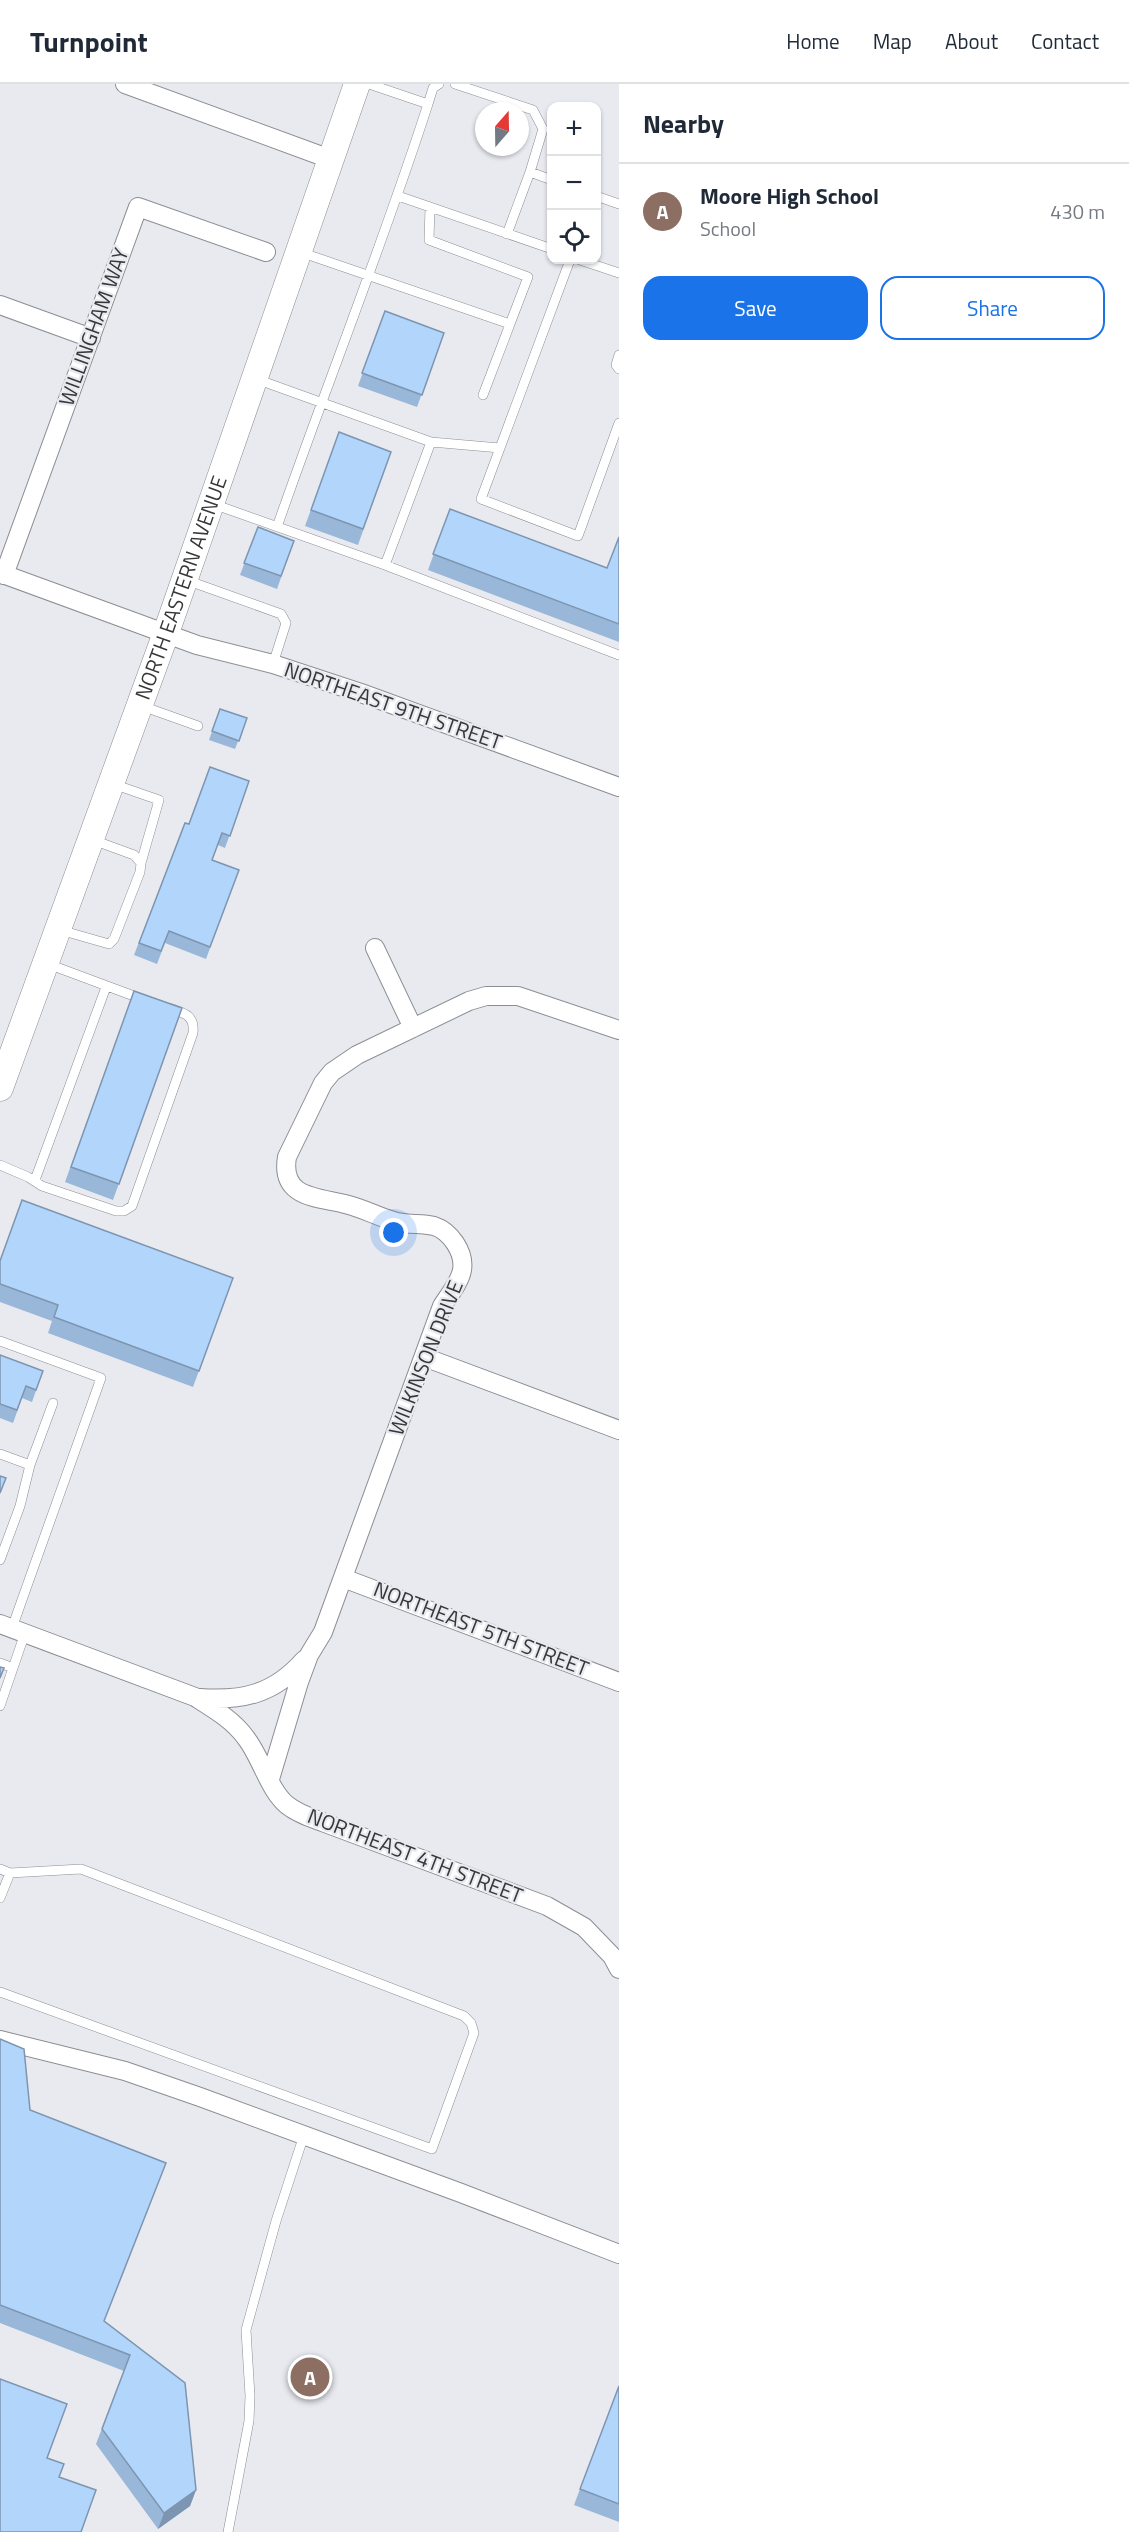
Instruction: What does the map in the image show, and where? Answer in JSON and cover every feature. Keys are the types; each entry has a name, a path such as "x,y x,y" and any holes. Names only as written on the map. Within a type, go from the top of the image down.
{"main road":[{"name":"NORTH EASTERN AVENUE","path":"0,1088 166,633 357,84"}],"street":[{"path":"125,84 330,159"},
{"name":"WILLINGHAM WAY","path":"2,574 138,207 266,252"},
{"path":"0,305 91,338"},
{"name":"NORTHEAST 9TH STREET","path":"2,574 197,645 273,664 619,787"},
{"path":"375,948 413,1028"},
{"name":"WILKINSON DRIVE","path":"270,1779 309,1655 323,1632 442,1306 462,1269 458,1248 444,1231 435,1227 397,1222 345,1204 310,1197 293,1185 285,1168 287,1157 323,1083 332,1072 357,1055 469,1001 486,996 518,996 619,1030"},
{"path":"424,1357 619,1430"},
{"name":"NORTHEAST 5TH STREET","path":"343,1578 619,1682"},
{"name":"NORTHEAST 4TH STREET","path":"12,1628 195,1697 235,1724 254,1748 276,1793 287,1805 301,1814 547,1906 584,1927 612,1956 619,1969"},
{"path":"195,1697 242,1698 260,1692 293,1673 309,1655"},
{"path":"0,2040 125,2071 304,2135 619,2254"}],"lane":[{"path":"369,84 428,104"},
{"path":"277,527 320,402 398,196 433,88 439,84"},
{"path":"455,84 533,110 543,129 507,234"},
{"path":"530,172 547,178"},
{"path":"398,196 547,247"},
{"path":"601,197 619,204"},
{"path":"430,207 429,240 528,277 483,394"},
{"path":"298,252 510,324"},
{"path":"569,264 481,498 578,536 619,423"},
{"path":"592,264 619,273"},
{"path":"619,355 616,365 619,369"},
{"path":"254,378 430,442 500,448"},
{"path":"385,565 430,442"},
{"path":"210,503 385,565 619,655"},
{"path":"184,580 281,614 286,623 273,664"},
{"path":"139,705 198,726"},
{"path":"58,930 109,944 114,939 140,872 159,800 111,783"},
{"path":"90,840 134,855 141,863"},
{"path":"45,963 148,1001"},
{"path":"35,1180 106,987"},
{"path":"0,1165 35,1180 42,1186 116,1211 124,1211 132,1206 193,1033 193,1020 190,1015 158,1005"},
{"path":"0,1341 101,1378 12,1628 13,1668 0,1706"},
{"path":"0,1560 20,1506 30,1465 53,1403"},
{"path":"0,1454 30,1465"},
{"path":"0,1663 13,1668"},
{"path":"0,1898 5,1871 81,1869 464,2016 471,2023 474,2033 432,2149 0,1992"},
{"path":"230,2531 249,2421 250,2396 246,2330 276,2221 304,2135"}],"building":[{"path":"385,311 444,333 422,395 362,373"},
{"path":"339,432 391,452 363,529 311,510"},
{"path":"450,509 607,568 619,537 619,624 433,554"},
{"path":"258,527 294,541 281,576 244,563"},
{"path":"220,709 247,718 239,741 212,731"},
{"path":"210,767 249,781 230,836 222,833 212,860 239,870 210,947 169,931 161,951 139,943 185,823 189,824"},
{"path":"134,991 182,1008 119,1184 71,1167"},
{"path":"22,1200 233,1278 199,1371 54,1317 58,1305 0,1284 0,1261"},
{"path":"0,1355 43,1371 36,1390 26,1386 17,1410 0,1404"},
{"path":"0,1476 6,1478 0,1493"},
{"path":"0,2039 24,2049 30,2110 166,2163 104,2321 185,2383 196,2490 164,2513 102,2429 130,2355 0,2305"},
{"path":"0,2379 67,2404 47,2458 64,2464 59,2477 96,2490 81,2532 0,2532"},
{"path":"619,2386 619,2504 580,2489"}],"place":[{"name":"Moore High School","path":"310,2377"}]}
